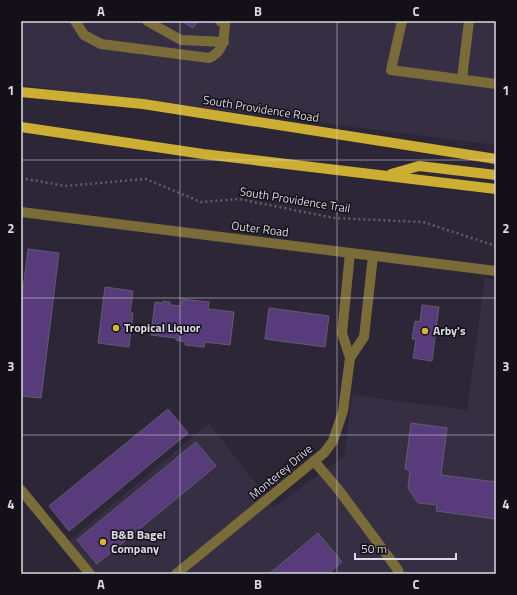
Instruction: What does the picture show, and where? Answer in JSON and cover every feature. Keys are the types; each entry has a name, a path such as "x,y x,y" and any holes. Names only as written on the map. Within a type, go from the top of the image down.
{"main road":[{"name":"South Providence Road","path":"21,92 143,104 496,159"},
{"path":"21,127 203,154 496,189"},
{"path":"385,175 419,166 496,175"}],"street":[{"path":"75,21 84,35 101,44 209,58 214,56 223,47 225,24 220,21"},
{"path":"147,21 181,40 224,42"},
{"path":"402,21 391,70 496,84"},
{"path":"462,79 469,21"},
{"name":"Outer Road","path":"21,212 496,271"},
{"name":"Monterey Drive","path":"350,253 342,333 350,358"},
{"name":"Monterey Drive","path":"176,574 314,462 324,453 333,441 341,420 350,358 364,337 373,256"},
{"path":"314,462 338,489 398,570 399,574"},
{"path":"21,490 90,574"}],"path":[{"name":"South Providence Trail","path":"21,178 65,186 146,179 201,202 239,199 334,218 423,222 496,246"}],"shaded area":[{"path":"21,21 496,21 496,145 21,85"},
{"path":"485,278 496,280 496,574 94,574 68,542 209,423 274,507 344,456 352,395 467,410"}],"building":[{"path":"181,21 198,21 193,28"},
{"path":"28,249 59,253 41,398 21,396 21,305"},
{"name":"Tropical Liquor","path":"105,287 133,291 130,313 133,313 129,347 98,343"},
{"path":"182,299 209,302 208,309 234,312 230,345 205,342 204,347 185,345 186,342 176,340 176,338 151,335 155,302 170,302 170,305 181,306"},
{"name":"Arby's","path":"422,305 439,307 432,361 413,358 416,339 412,339 415,321 420,322"},
{"path":"269,308 329,316 325,347 265,339"},
{"path":"168,409 188,433 69,531 49,506"},
{"path":"411,423 447,428 441,475 496,482 496,519 436,511 437,505 418,503 408,488 410,470 405,469"},
{"path":"196,442 216,466 97,564 77,540"},
{"path":"318,533 342,562 328,574 269,574"}],"place":[{"name":"Tropical Liquor","path":"116,328"},
{"name":"Arby's","path":"425,331"},
{"name":"B&B Bagel Company","path":"103,542"}]}
